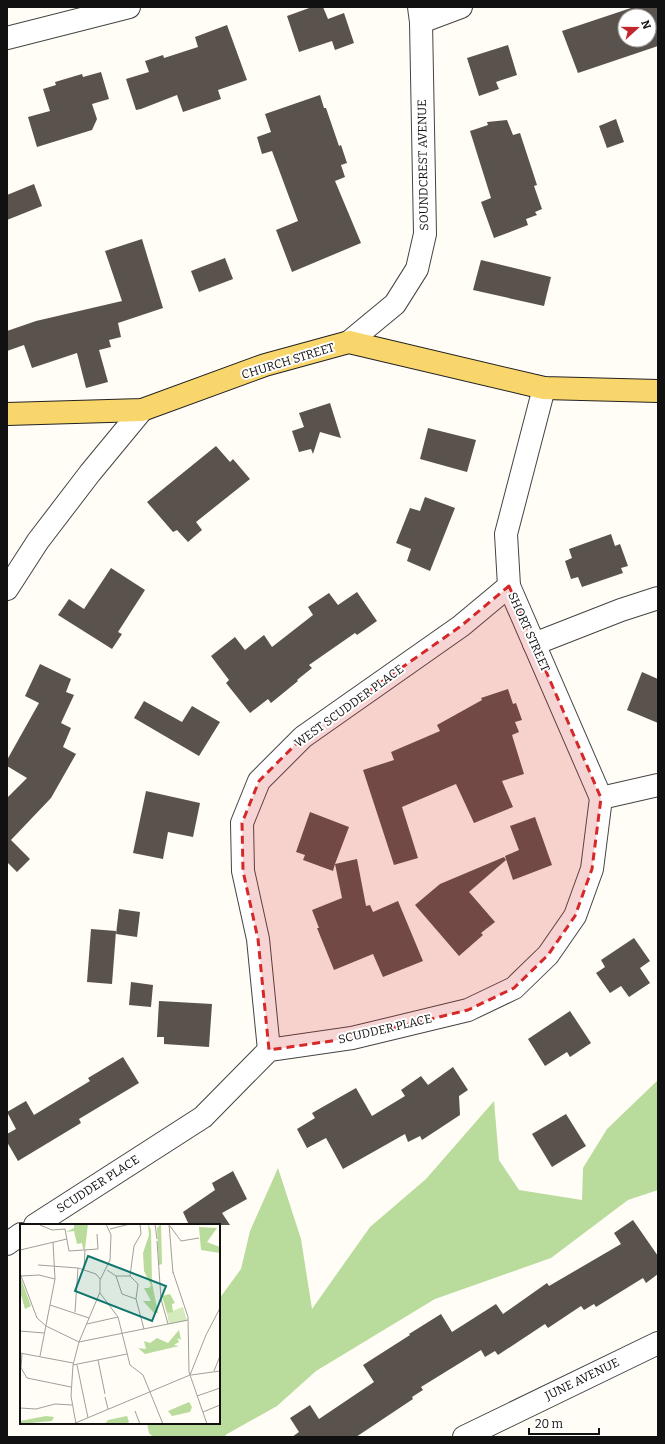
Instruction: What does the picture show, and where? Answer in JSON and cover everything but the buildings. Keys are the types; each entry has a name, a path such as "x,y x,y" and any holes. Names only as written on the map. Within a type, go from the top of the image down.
{"main road":[{"name":"CHURCH STREET","path":"7,414 142,410 264,365 349,342 544,388 658,392"}],"street":[{"path":"7,38 129,7"},
{"path":"420,15 461,7"},
{"name":"SOUNDCREST AVENUE","path":"349,342 396,304 417,269 422,248 424,234 420,15"},
{"name":"SHORT STREET","path":"544,388 506,534 509,586 601,798"},
{"path":"7,589 38,541 90,473 142,410"},
{"name":"WEST SCUDDER PLACE","path":"269,1050 258,939 243,871 242,823 259,781 303,737 461,626 509,586"},
{"path":"534,644 621,610 658,598"},
{"path":"601,798 658,785"},
{"name":"SCUDDER PLACE","path":"37,1224 203,1117 269,1050 352,1038 468,1010 514,988 548,955 575,916 592,869 601,798"},
{"path":"7,1244 20,1235"},
{"name":"JUNE AVENUE","path":"464,1437 658,1343"}],"highlighted area":[{"path":"509,586 601,798 592,869 575,916 548,955 514,988 468,1010 352,1038 269,1050 258,939 243,871 242,823 259,781 303,737 461,626"}],"green space":[{"path":"658,1080 658,1190 628,1200 551,1258 435,1299 316,1371 277,1406 224,1437 153,1437 149,1433 147,1424 220,1424 220,1298 241,1269 250,1231 278,1168 301,1239 312,1309 370,1227 426,1179 494,1101 499,1160 519,1190 582,1200 583,1168 607,1129"}]}
